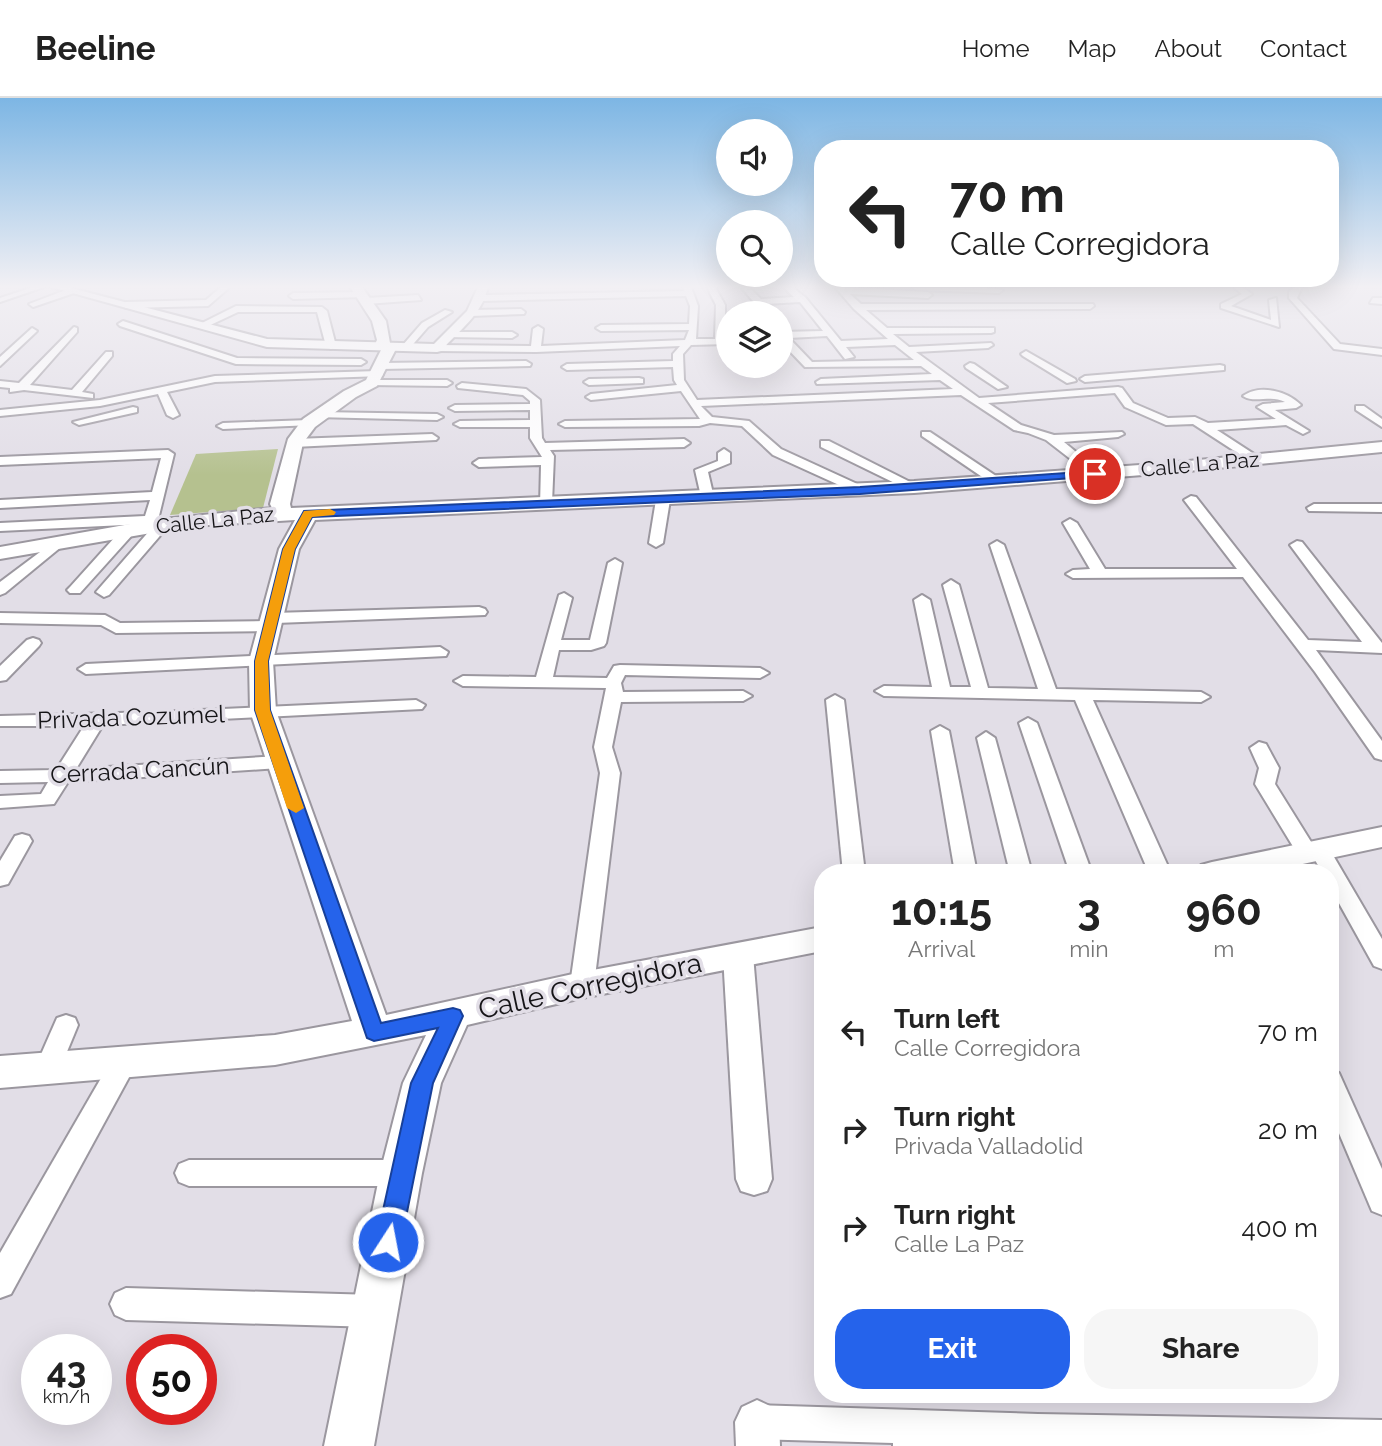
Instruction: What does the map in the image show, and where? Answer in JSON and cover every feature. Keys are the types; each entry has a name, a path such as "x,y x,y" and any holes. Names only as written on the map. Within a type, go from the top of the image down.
{"main road":[{"path":"374,1032 263,710 261,661 289,549 295,513 281,504 294,443 314,419 350,394 384,361 384,350"},
{"name":"Calle La Paz","path":"0,554 156,523 240,514 860,491 1095,474 1382,447"},
{"path":"1261,864 1382,837"},
{"name":"Calle Corregidora","path":"0,1072 275,1050 453,1016 582,985 814,941"},
{"path":"349,1446 401,1173 422,1083 453,1016"}],"street":[{"path":"0,363 13,350"},
{"path":"0,394 21,388 56,350"},
{"path":"202,350 236,361 526,364"},
{"path":"345,350 447,383"},
{"path":"384,361 397,350"},
{"path":"0,413 120,399 215,379 384,361 429,350"},
{"path":"683,350 678,354 677,364 680,384 709,420"},
{"path":"794,350 809,365 920,363"},
{"path":"842,350 849,357"},
{"path":"905,350 1018,428 1034,428 1052,439 1095,474"},
{"path":"1353,350 1382,352"},
{"path":"74,395 110,354"},
{"path":"1026,354 1071,381"},
{"path":"215,379 236,361"},
{"path":"567,367 677,364"},
{"path":"970,366 1002,387"},
{"path":"1044,383 1203,370 1217,373"},
{"path":"821,382 942,377"},
{"path":"589,382 680,384"},
{"path":"0,384 120,399 135,413 79,422"},
{"path":"591,397 680,384"},
{"path":"988,388 1016,385"},
{"path":"463,386 526,393 535,400 536,438 548,456 545,503"},
{"path":"161,390 173,415"},
{"path":"693,403 966,390"},
{"path":"977,401 1118,390 1129,405 1166,422 1195,420 1253,459"},
{"path":"1248,396 1279,394 1296,405 1263,407 1303,431"},
{"path":"455,408 535,407"},
{"path":"1360,408 1382,424"},
{"path":"223,426 314,419 437,417"},
{"path":"565,424 699,423 709,420 746,423 777,452 860,491"},
{"name":"Calle La Paz","path":"1205,427 1287,422"},
{"path":"460,424 536,423"},
{"path":"926,434 999,482"},
{"path":"1052,439 1118,434"},
{"path":"294,443 432,438"},
{"path":"541,447 684,443"},
{"path":"825,444 914,487"},
{"path":"707,498 701,470 724,463 724,453"},
{"path":"0,461 168,454 157,496 156,523 104,592"},
{"path":"479,463 547,461"},
{"path":"0,504 157,496"},
{"path":"656,543 663,500"},
{"path":"1191,500 1304,645 1382,754"},
{"path":"1314,508 1382,508"},
{"path":"0,527 156,523"},
{"path":"1070,523 1100,574"},
{"path":"75,590 129,530"},
{"path":"0,590 56,544"},
{"path":"997,545 1049,694"},
{"path":"1297,545 1379,648"},
{"path":"552,645 598,643 615,563"},
{"path":"1073,574 1248,572"},
{"path":"951,584 981,692"},
{"path":"543,681 564,598"},
{"path":"922,600 942,692"},
{"path":"0,618 111,624 271,622 478,612"},
{"path":"0,676 8,659 33,643"},
{"path":"1304,645 1379,648"},
{"path":"86,669 440,652"},
{"path":"582,985 610,773 603,747 613,690 620,670 760,673"},
{"path":"463,681 543,681 613,690 743,696"},
{"path":"884,691 1201,697"},
{"path":"1082,695 1156,864"},
{"path":"835,700 853,864"},
{"name":"Privada Cozumel","path":"0,721 96,721 263,710 416,705"},
{"path":"0,802 47,800 96,721"},
{"path":"1028,723 1078,864"},
{"path":"940,731 964,864"},
{"path":"986,738 1019,864"},
{"path":"1259,748 1269,768 1265,784 1322,864"},
{"name":"Cerrada Cancún","path":"0,777 63,776 279,762"},
{"path":"0,879 22,841"},
{"path":"1339,892 1382,960"},
{"path":"738,955 754,1179"},
{"path":"48,1068 66,1025"},
{"path":"0,1283 124,1062"},
{"path":"1339,1103 1382,1202"},
{"path":"189,1172 401,1173"},
{"path":"126,1304 375,1311"},
{"path":"758,1434 1349,1442 1382,1437"}],"green space":[{"path":"278,449 263,508 170,515 196,454"}],"slow traffic":[{"path":"296,808 263,710 261,661 289,549 308,514 330,512"}],"route":[{"path":"388,1242 422,1083 453,1016 374,1032 263,710 261,661 289,549 308,514 860,491 1095,474"}]}
